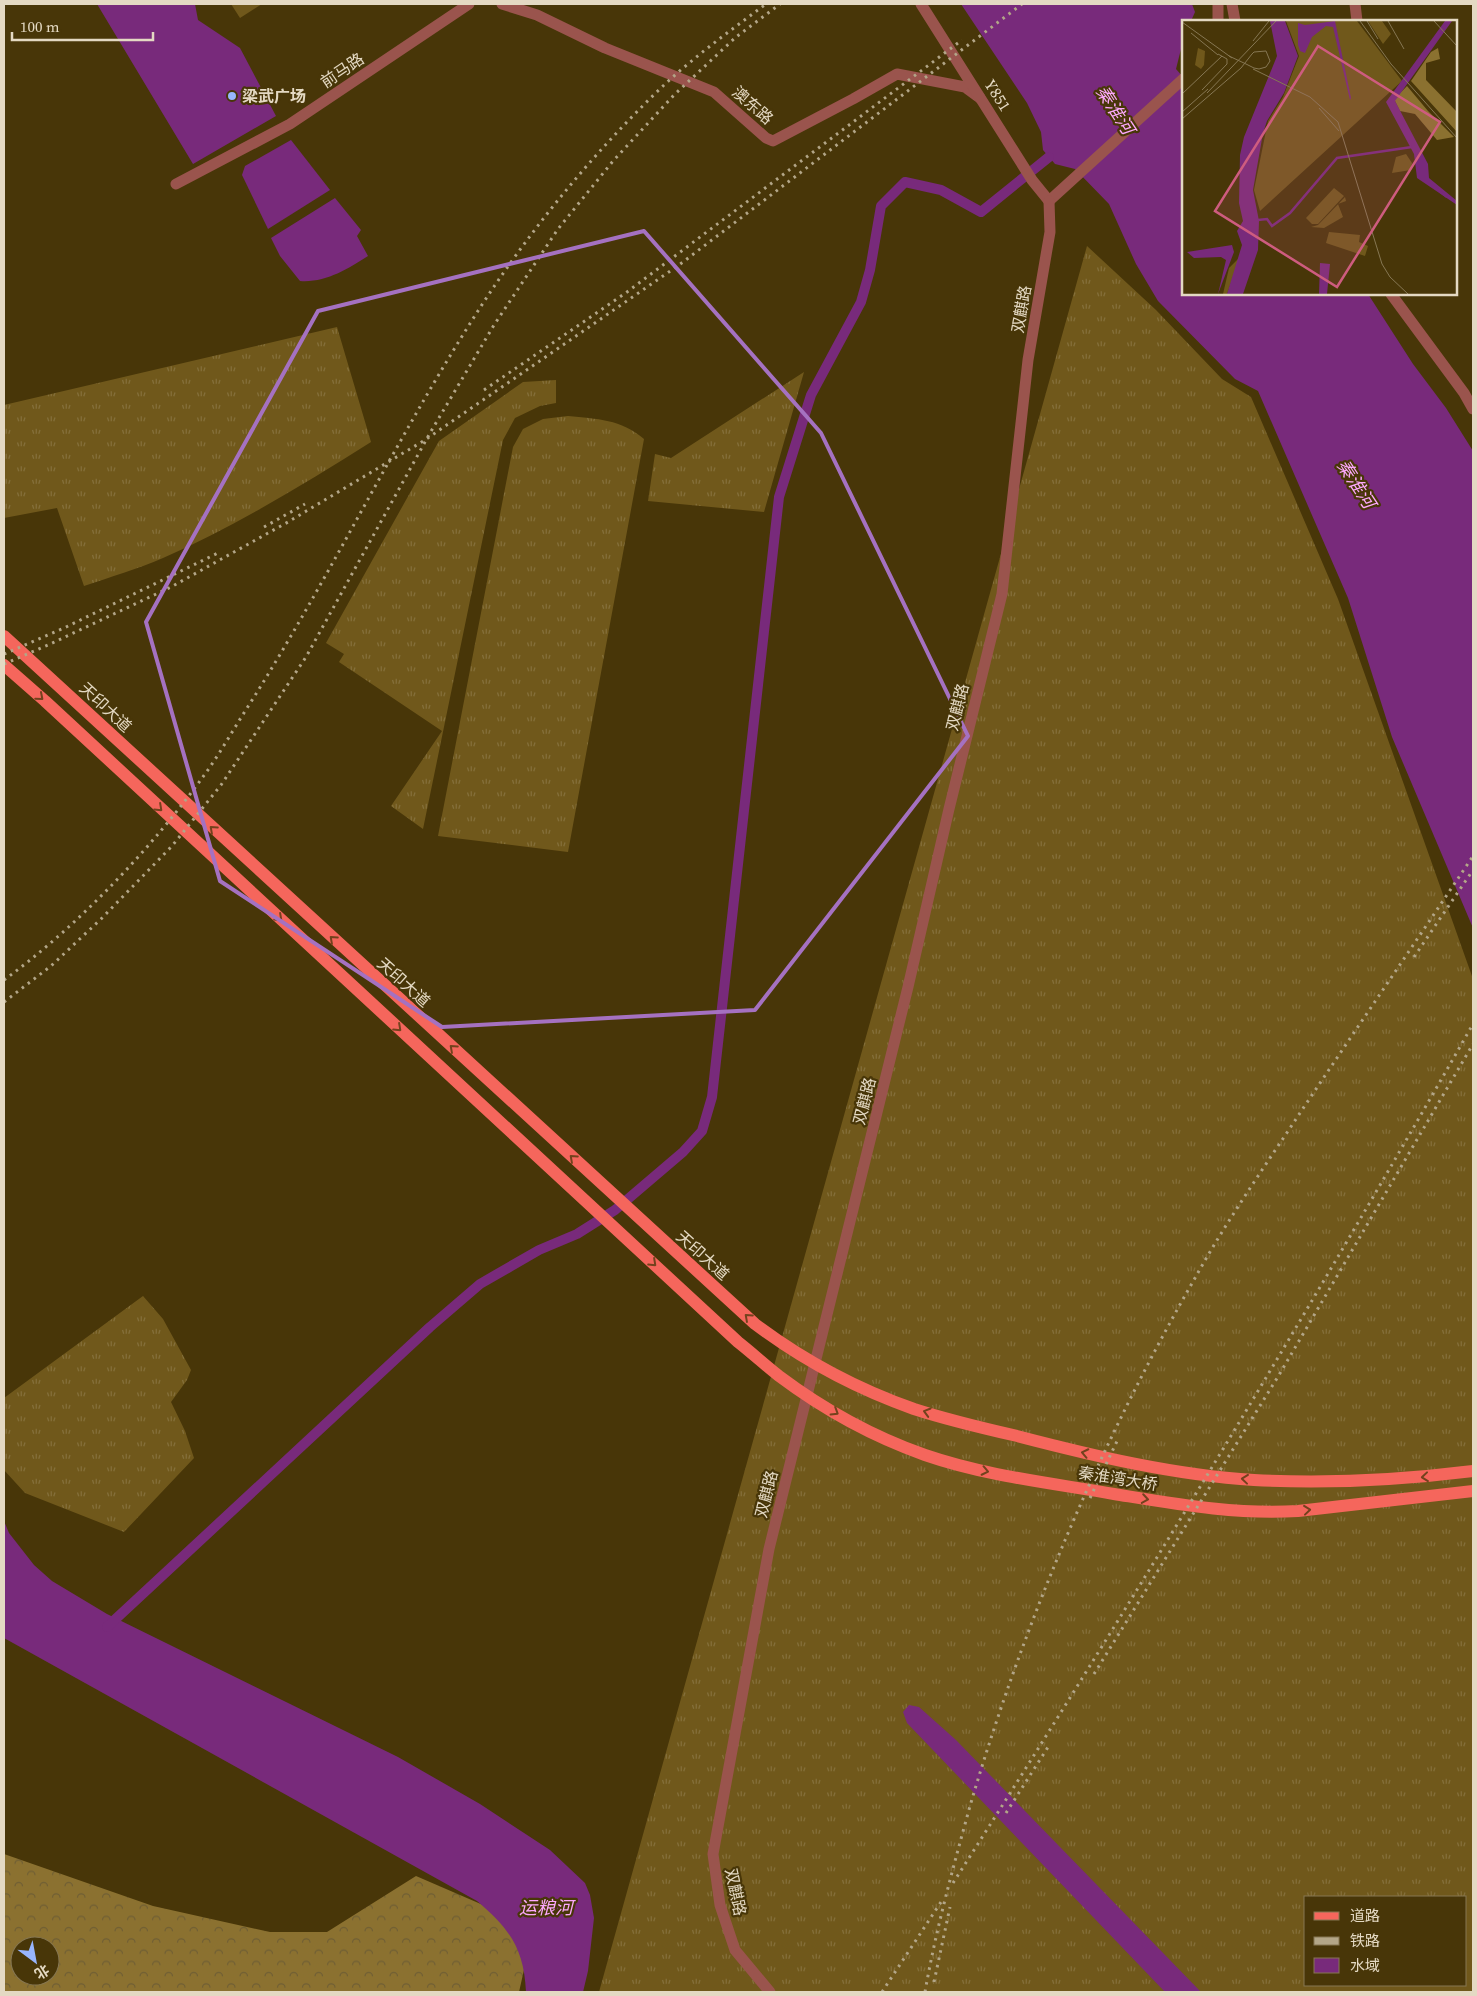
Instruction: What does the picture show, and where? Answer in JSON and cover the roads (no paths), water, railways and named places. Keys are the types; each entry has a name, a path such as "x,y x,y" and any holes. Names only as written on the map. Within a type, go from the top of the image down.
{"main road":[{"name":"天印大道","path":"4,636 636,1216 755,1324 786,1347"},
{"name":"秦淮湾大桥","path":"4,665 738,1342 779,1376 840,1415 893,1442 957,1464 1017,1478 1206,1508 1254,1512 1298,1511 1473,1491"},
{"name":"秦淮湾大桥","path":"786,1347 850,1382 916,1409 1079,1452 1159,1468 1253,1480 1294,1481 1379,1480 1473,1471"}],"street":[{"name":"前马路","path":"176,184 290,124 469,4"},
{"name":"澳东路","path":"502,4 537,16 605,48 714,92 766,138 773,141 897,74 965,86 980,98"},
{"name":"Y851","path":"921,4 1032,180 1049,202"},
{"path":"1218,4 1218,20"},
{"path":"1232,4 1236,20"},
{"path":"1355,4 1357,20"},
{"path":"1049,202 1182,80"},
{"name":"双麒路","path":"770,1992 735,1950 720,1905 712,1854 769,1550 851,1223 1002,594 1028,360 1050,232 1049,202"},
{"path":"1392,295 1464,393 1473,410"}],"water":[{"path":"97,4 195,4 198,20 240,48 276,116 193,164"},
{"name":"秦淮河","path":"961,4 1192,4 1195,12 1191,20 1182,20 1182,45 1176,69 1182,76 1182,295 1369,295 1473,451 1473,928 1392,737 1348,598 1258,391 1235,379 1158,301 1136,264 1109,204 1075,169 1055,164 1043,150 1041,132 1027,103"},
{"path":"291,140 330,190 268,229 242,175 245,166"},
{"path":"335,198 361,230 357,236 368,256 344,270 327,277 318,280 300,281 280,256 271,238"},
{"name":"运粮河","path":"4,1521 9,1533 34,1565 52,1581 107,1614 398,1757 480,1804 550,1850 585,1883 590,1895 594,1918 588,1971 583,1992 526,1992 522,1964 513,1941 498,1921 477,1901 4,1638"},
{"path":"909,1705 919,1707 956,1740 1201,1992 1165,1992 907,1723 903,1712"}],"waterway":[{"path":"107,1627 430,1327 480,1284 539,1250 577,1234 615,1210 683,1152 702,1131 712,1097 779,497 811,395 861,302 870,270 881,206 905,182 941,190 981,212 1049,157"}],"railway":[{"path":"4,980 32,959 86,911 162,830 205,774 279,657 446,362 496,283 540,223 611,139 663,86 726,33 766,4"},
{"path":"4,1002 51,966 101,919 172,846 221,785 306,657 430,433 494,325 558,229 613,161 674,95 736,37 780,4"},
{"path":"4,664 171,587 288,522 425,440 679,265 1022,4"},
{"path":"484,390 627,292 962,40"},
{"path":"264,527 305,504"},
{"path":"4,654 64,628 220,552"},
{"path":"925,1992 951,1875 991,1737 1040,1602 1096,1469 1160,1341 1232,1216 1473,856"},
{"path":"1414,957 1473,870"},
{"path":"953,1883 1087,1671 1218,1457 1347,1241 1473,1024"},
{"path":"1094,1674 1279,1375 1473,1044"},
{"path":"1090,1498 1118,1439"},
{"path":"1006,1813 1050,1744"},
{"path":"882,1992 941,1902"},
{"path":"934,1982 950,1907"}],"place":[{"name":"梁武广场","path":"232,96"}]}
